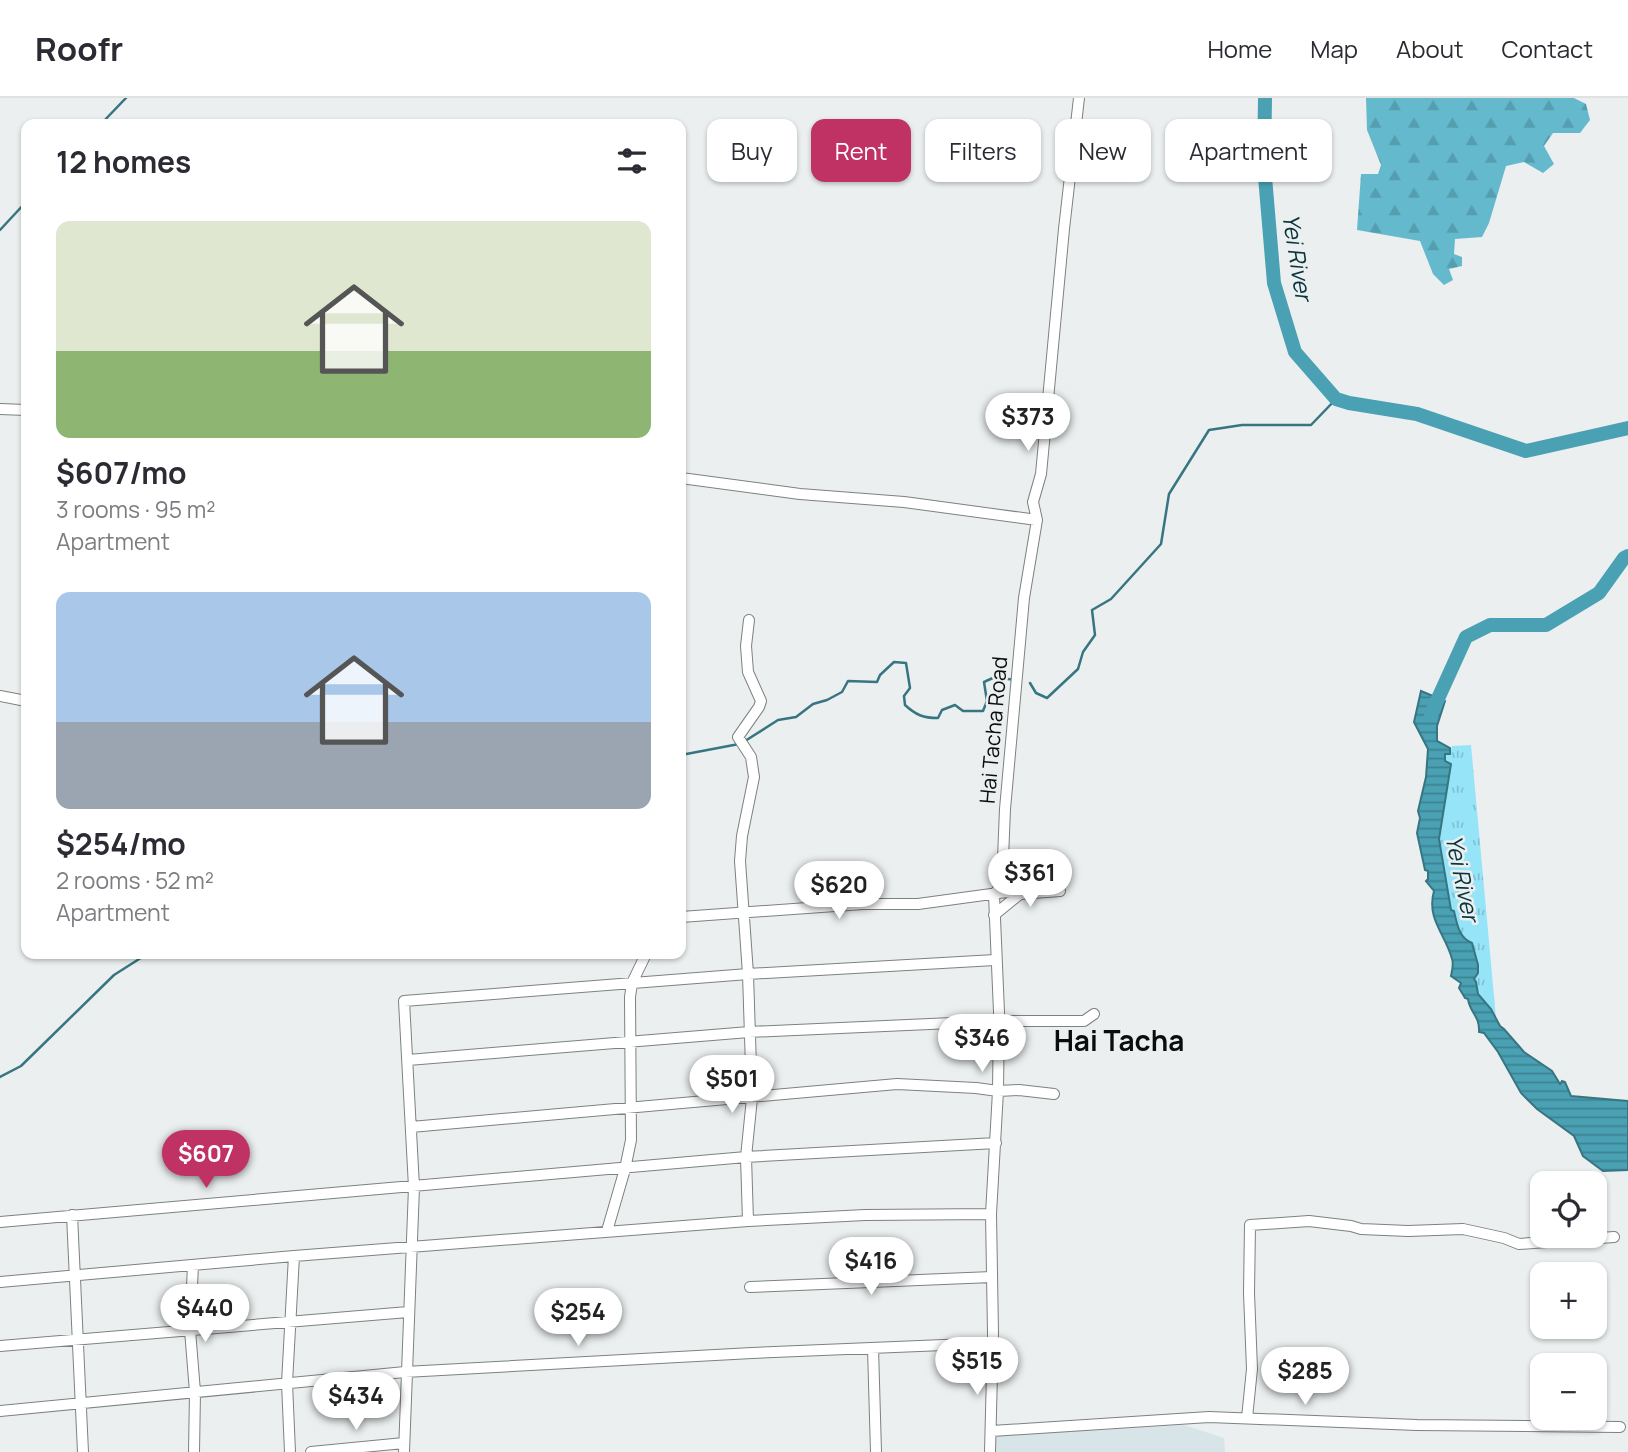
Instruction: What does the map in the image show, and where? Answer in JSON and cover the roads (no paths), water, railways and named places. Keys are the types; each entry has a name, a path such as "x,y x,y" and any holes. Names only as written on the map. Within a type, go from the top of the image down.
{"street":[{"name":"Hai Tacha Road","path":"990,1452 991,1214 998,1091 994,895 1002,883 1005,808 1024,598 1037,520 1033,502 1041,474 1079,98"},
{"path":"0,409 21,410"},
{"path":"686,479 800,494 904,502 1037,520"},
{"path":"748,620 748,672 761,701 760,707 738,737 751,757 754,777 741,849 752,1098 746,1157 748,1221"},
{"path":"0,696 21,700"},
{"path":"686,917 863,904 918,904 1006,892 1020,894 1060,891"},
{"path":"994,915 1020,894"},
{"path":"607,1231 631,1140 632,983 644,959"},
{"path":"311,1452 404,1448 414,1187 404,1002 748,974 995,960"},
{"path":"408,1060 749,1032 998,1021 1084,1021 1094,1014"},
{"path":"411,1127 897,1084 1054,1094"},
{"path":"0,1222 746,1157 996,1143"},
{"path":"0,1282 748,1221 865,1215 991,1214"},
{"path":"72,1215 82,1402 82,1452"},
{"path":"1247,1418 1252,1369 1250,1225 1309,1222 1361,1229 1463,1229 1519,1244 1615,1237"},
{"path":"290,1452 286,1383 294,1256"},
{"path":"192,1265 190,1330 195,1392 194,1452"},
{"path":"750,1287 992,1278"},
{"path":"0,1346 408,1311"},
{"path":"0,1411 405,1372 992,1343"},
{"path":"873,1348 876,1452"},
{"path":"992,1431 1209,1417 1348,1423 1620,1427"}],"waterway":[{"path":"106,119 126,98"},
{"name":"Yei River","path":"1265,98 1264,165 1274,283 1295,352 1336,399 1417,414 1526,451 1628,428"},
{"path":"0,230 21,207"},
{"path":"1030,683 1036,693 1047,698 1078,669 1083,652 1095,635 1092,610 1111,599 1161,544 1169,494 1209,430 1242,425 1311,425 1336,399"},
{"name":"Yei River","path":"1431,714 1466,637 1490,625 1546,625 1599,593 1628,556"},
{"path":"745,741 778,720 796,717 813,704 842,692 848,681 877,682 880,675 894,662 906,663 910,688 904,696 905,705 916,714 928,717 938,718 942,710 955,705 963,711 983,711 987,701 984,682 995,677 1015,680"},
{"path":"686,754 739,744"},
{"path":"0,1077 21,1066 114,975 139,959"}],"district":[{"name":"Hai Tacha","path":"1119,1040"}]}
